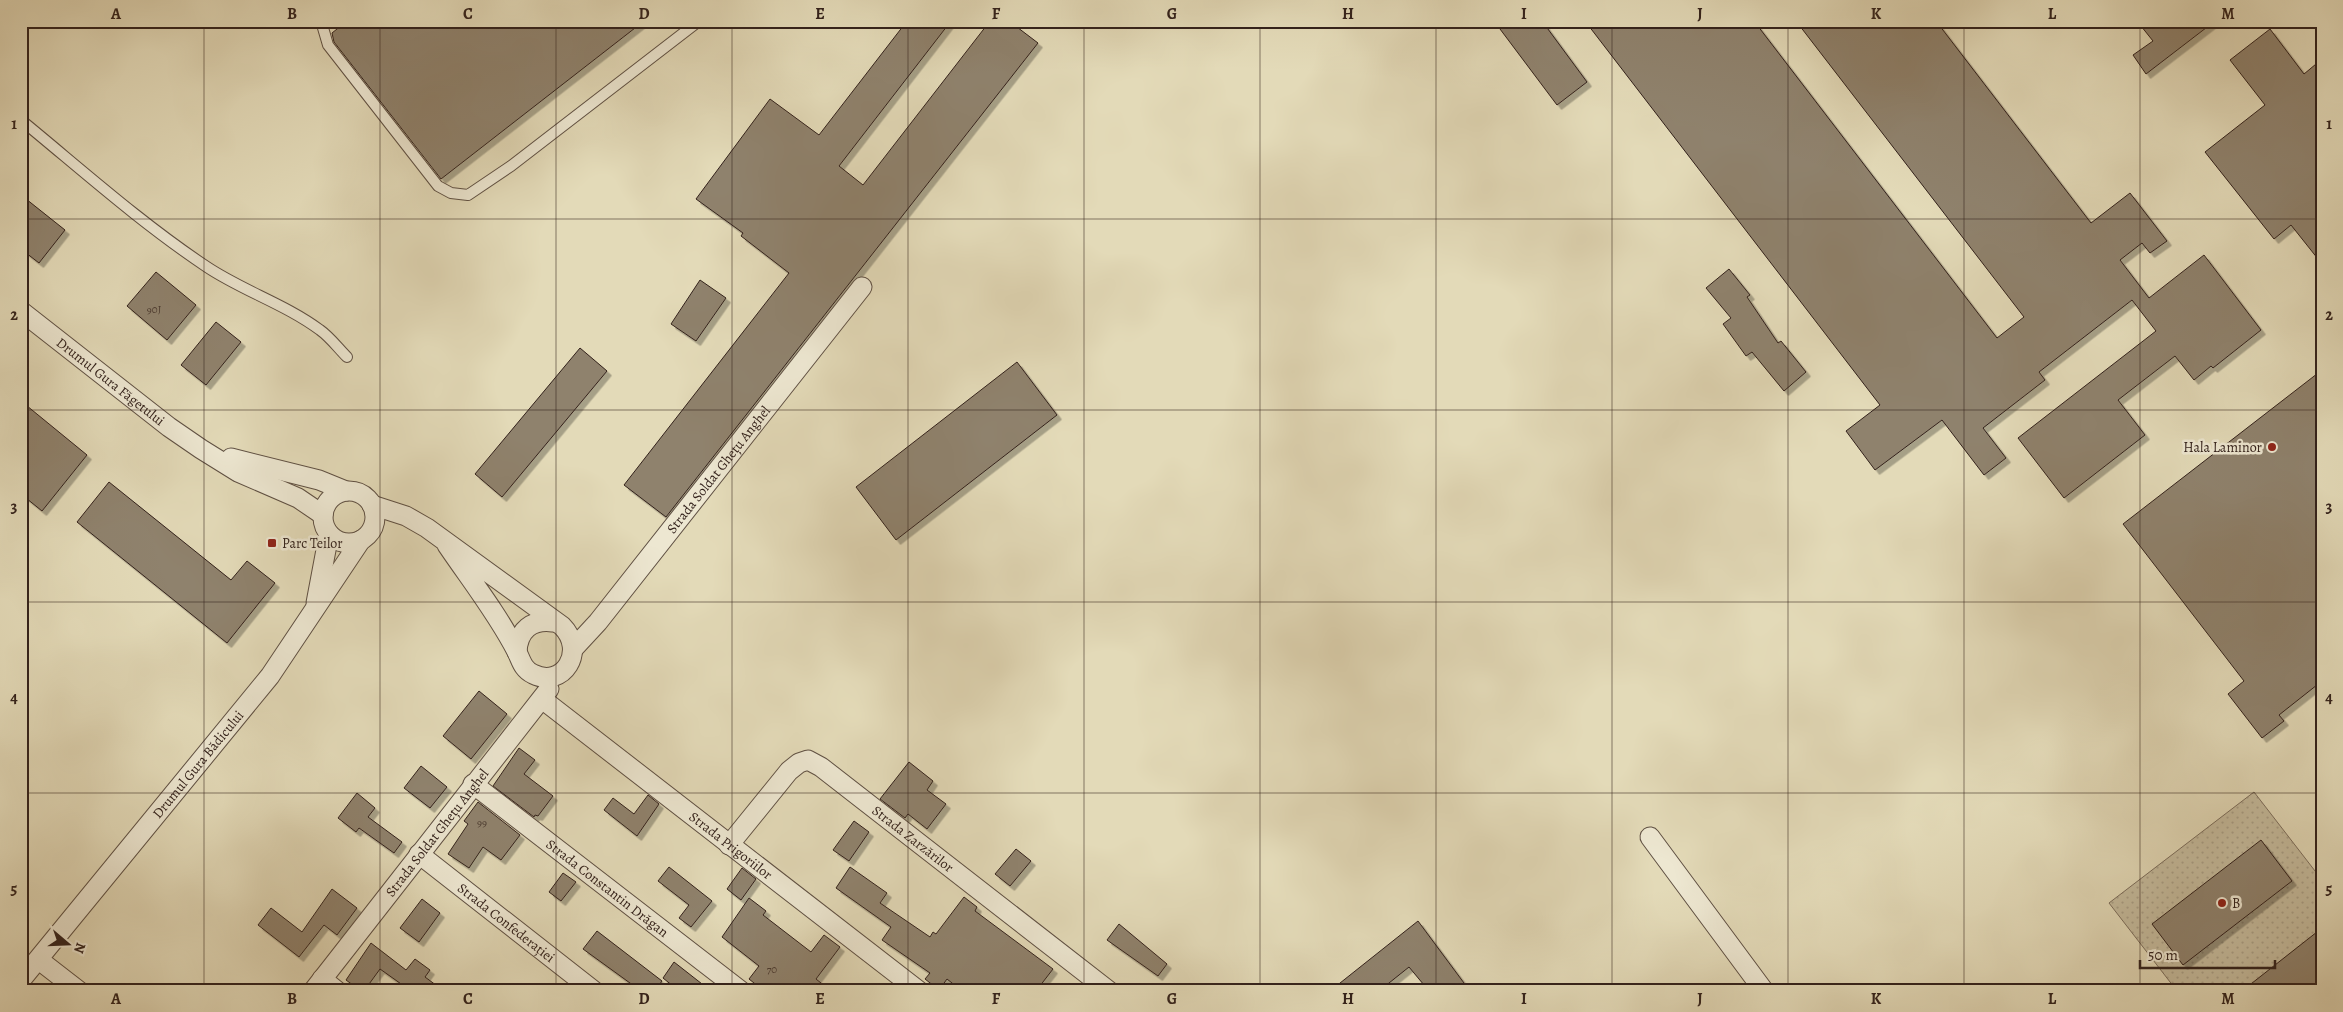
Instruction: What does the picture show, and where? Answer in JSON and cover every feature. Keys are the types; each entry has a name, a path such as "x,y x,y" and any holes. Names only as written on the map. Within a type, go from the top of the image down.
{"street":[{"name":"Strada Soldat Ghețu Anghel","path":"573,649 598,622 862,287"},
{"name":"Drumul Gura Făgetului","path":"21,310 169,427 201,449 238,472 298,498 323,515"},
{"name":"Drumul Gura Făgetului","path":"201,449 253,465 319,480 346,491"},
{"path":"314,612 329,534 323,515 330,499 346,491 361,493 372,504 422,525 568,632 573,649 568,666 561,672 542,677 533,674"},
{"path":"329,534 344,542 367,533 375,512 372,504"},
{"name":"Drumul Gura Bădicului","path":"21,980 270,676 367,533 396,513"},
{"path":"448,544 517,652 520,661 533,674 542,699"},
{"path":"517,652 518,642 528,627 536,622 553,622"},
{"name":"Strada Soldat Ghețu Anghel","path":"317,985 542,699 561,672"},
{"name":"Strada Prigoriilor","path":"542,699 919,991"},
{"name":"Strada Zarzărilor","path":"729,845 789,770 798,763 808,760 821,766 1109,991"},
{"name":"Strada Constantin Drăgan","path":"474,784 741,991"},
{"path":"1650,837 1764,991"},
{"name":"Strada Confederației","path":"419,854 594,991"},
{"path":"39,960 79,991"},
{"path":"317,985 337,991"}],"lane":[{"path":"321,21 328,45 438,186 451,193 468,195 512,166 699,21"},
{"path":"21,120 156,230 208,268 237,285 289,309 322,331 347,357"}],"shaded area":[{"path":"2254,792 2322,880 2322,991 2177,991 2109,903"}],"building":[{"path":"347,21 644,21 441,179 334,42 332,33"},
{"path":"907,21 951,21 839,166 863,185 990,21 1009,21 1038,43 666,517 624,485 789,273 741,236 743,233 696,199 770,99 819,135"},
{"path":"1494,21 1542,21 1587,82 1557,105"},
{"path":"1585,21 1754,21 1997,338 2024,317 1796,21 1936,21 2091,223 2130,193 2167,241 2150,253 2142,243 2120,260 2149,298 2204,255 2261,330 2213,368 2211,366 2194,380 2175,356 2118,400 2145,435 2064,498 2018,438 2156,331 2132,300 2039,372 2045,380 1983,428 2006,458 1984,475 1942,420 1875,470 1846,431 1880,405"},
{"path":"2137,21 2215,21 2146,74 2133,55 2153,41"},
{"path":"2270,29 2304,74 2322,59 2322,264 2291,225 2274,239 2205,152 2265,105 2230,60"},
{"path":"21,195 65,230 39,263 21,249"},
{"path":"1729,269 1750,295 1747,297 1778,343 1781,341 1806,372 1784,391 1752,352 1746,356 1723,324 1731,318 1706,288"},
{"path":"156,272 196,305 167,340 127,306"},
{"path":"700,280 726,298 696,341 671,324"},
{"path":"216,322 241,342 206,385 181,365"},
{"path":"580,348 607,371 502,497 475,474"},
{"path":"1017,362 1057,415 896,540 856,487"},
{"name":"Hala Laminor","path":"2322,370 2322,681 2279,715 2284,721 2262,738 2228,694 2244,681 2123,524"},
{"path":"21,401 87,455 42,511 21,494"},
{"path":"109,482 231,580 247,561 275,583 227,643 77,522"},
{"path":"479,691 507,714 471,759 443,736"},
{"path":"519,748 535,760 524,774 553,796 538,816 535,815 534,817 493,786"},
{"path":"909,762 933,781 927,790 946,804 927,829 908,814 905,818 880,799"},
{"path":"421,766 447,787 430,808 404,788"},
{"path":"357,793 375,808 368,817 402,842 394,853 359,828 356,832 338,818"},
{"path":"648,795 659,804 637,836 604,810 613,798 634,814"},
{"path":"478,802 520,835 501,860 483,847 469,868 448,854 468,824 464,821"},
{"path":"854,821 869,832 849,861 833,850"},
{"name":"B","path":"2261,840 2292,881 2183,965 2152,924"},
{"path":"1016,849 1031,861 1010,886 995,874"},
{"path":"669,867 712,901 691,927 679,918 689,905 658,881"},
{"path":"850,867 887,893 880,903 930,937 933,932 936,934 964,897 977,907 975,911 1053,969 1036,991 962,991 947,979 939,990 925,979 930,973 882,940 891,927 836,888"},
{"path":"742,868 756,879 741,900 727,889"},
{"path":"563,873 576,882 561,901 549,892"},
{"path":"332,889 357,908 337,935 324,925 299,957 258,925 271,908 302,932"},
{"path":"749,898 766,911 763,915 811,952 824,935 840,947 816,979 831,991 764,991 749,979 759,966 722,937"},
{"path":"422,899 440,913 419,942 400,928"},
{"path":"1418,921 1464,983 1455,991 1429,991 1409,967 1379,991 1330,991"},
{"path":"1119,924 1167,964 1158,976 1107,940"},
{"path":"2322,928 2322,991 2242,991"},
{"path":"597,931 662,981 655,991 641,991 583,949"},
{"path":"371,943 406,970 415,959 430,970 425,977 444,991 411,991 380,969 364,991 361,991 346,980"},
{"path":"674,962 711,991 679,991 663,978"}],"place":[{"name":"Hala Laminor","path":"2272,447"},
{"name":"Parc Teilor","path":"272,543"},
{"name":"B","path":"2222,903"}]}
